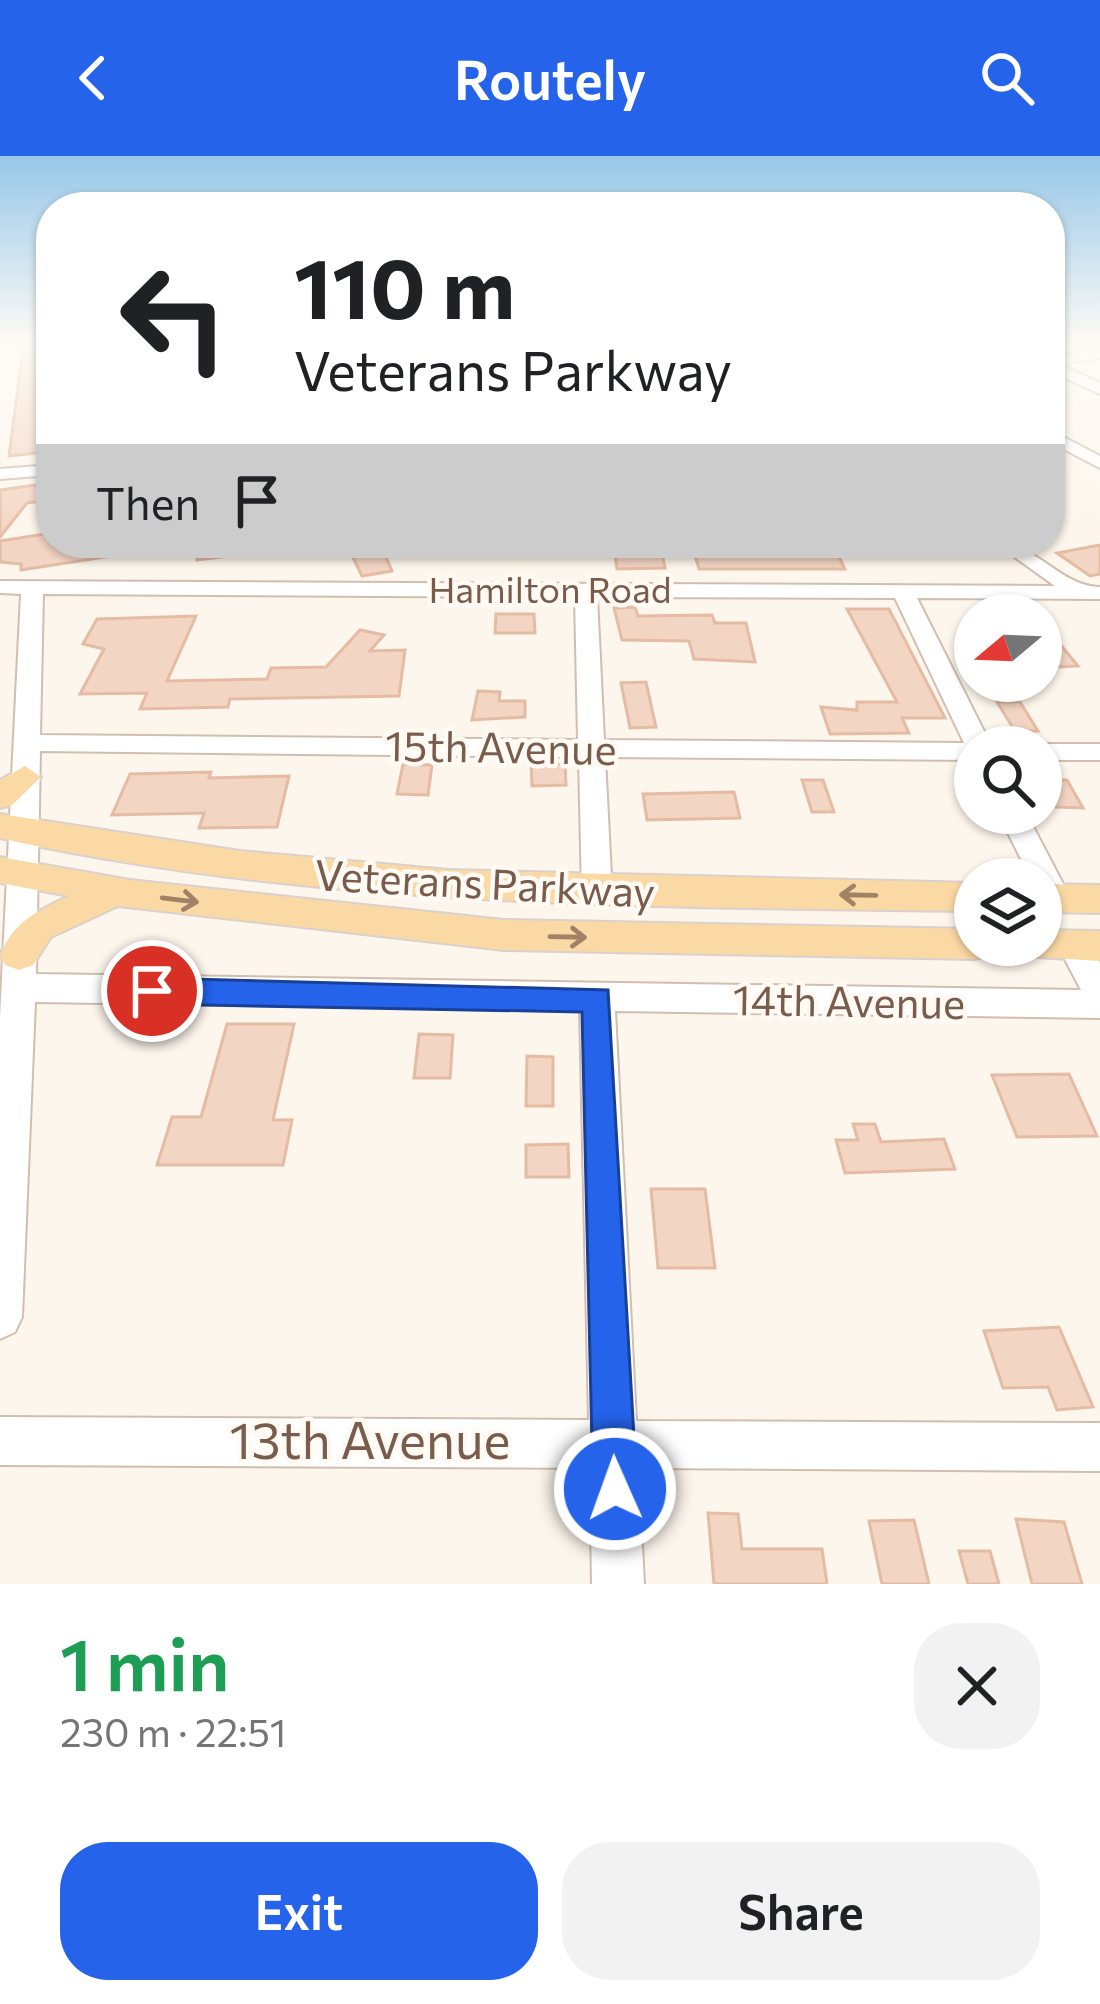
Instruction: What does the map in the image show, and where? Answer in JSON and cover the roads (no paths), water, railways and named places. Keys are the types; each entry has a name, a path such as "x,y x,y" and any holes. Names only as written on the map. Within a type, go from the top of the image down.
{"main road":[{"name":"Veterans Parkway","path":"12,829 266,871 597,895 954,897"},
{"name":"Veterans Parkway","path":"12,872 113,891 504,935 954,944"},
{"path":"19,972 38,927 113,891"},
{"path":"1062,898 1100,899"}],"street":[{"path":"1065,444 1100,464"},
{"path":"0,474 36,471"},
{"path":"1030,558 1089,593"},
{"name":"Hamilton Road","path":"0,587 1089,593"},
{"path":"0,1317 19,972 12,829 32,587"},
{"path":"586,591 597,895"},
{"path":"903,592 966,726"},
{"name":"15th Avenue","path":"17,772 592,749 954,749"},
{"path":"1062,752 1100,752"},
{"path":"1070,946 1100,994"},
{"path":"19,972 597,999 618,1584"},
{"name":"14th Avenue","path":"597,999 1100,1004"},
{"name":"13th Avenue","path":"0,1441 1100,1447"}]}
